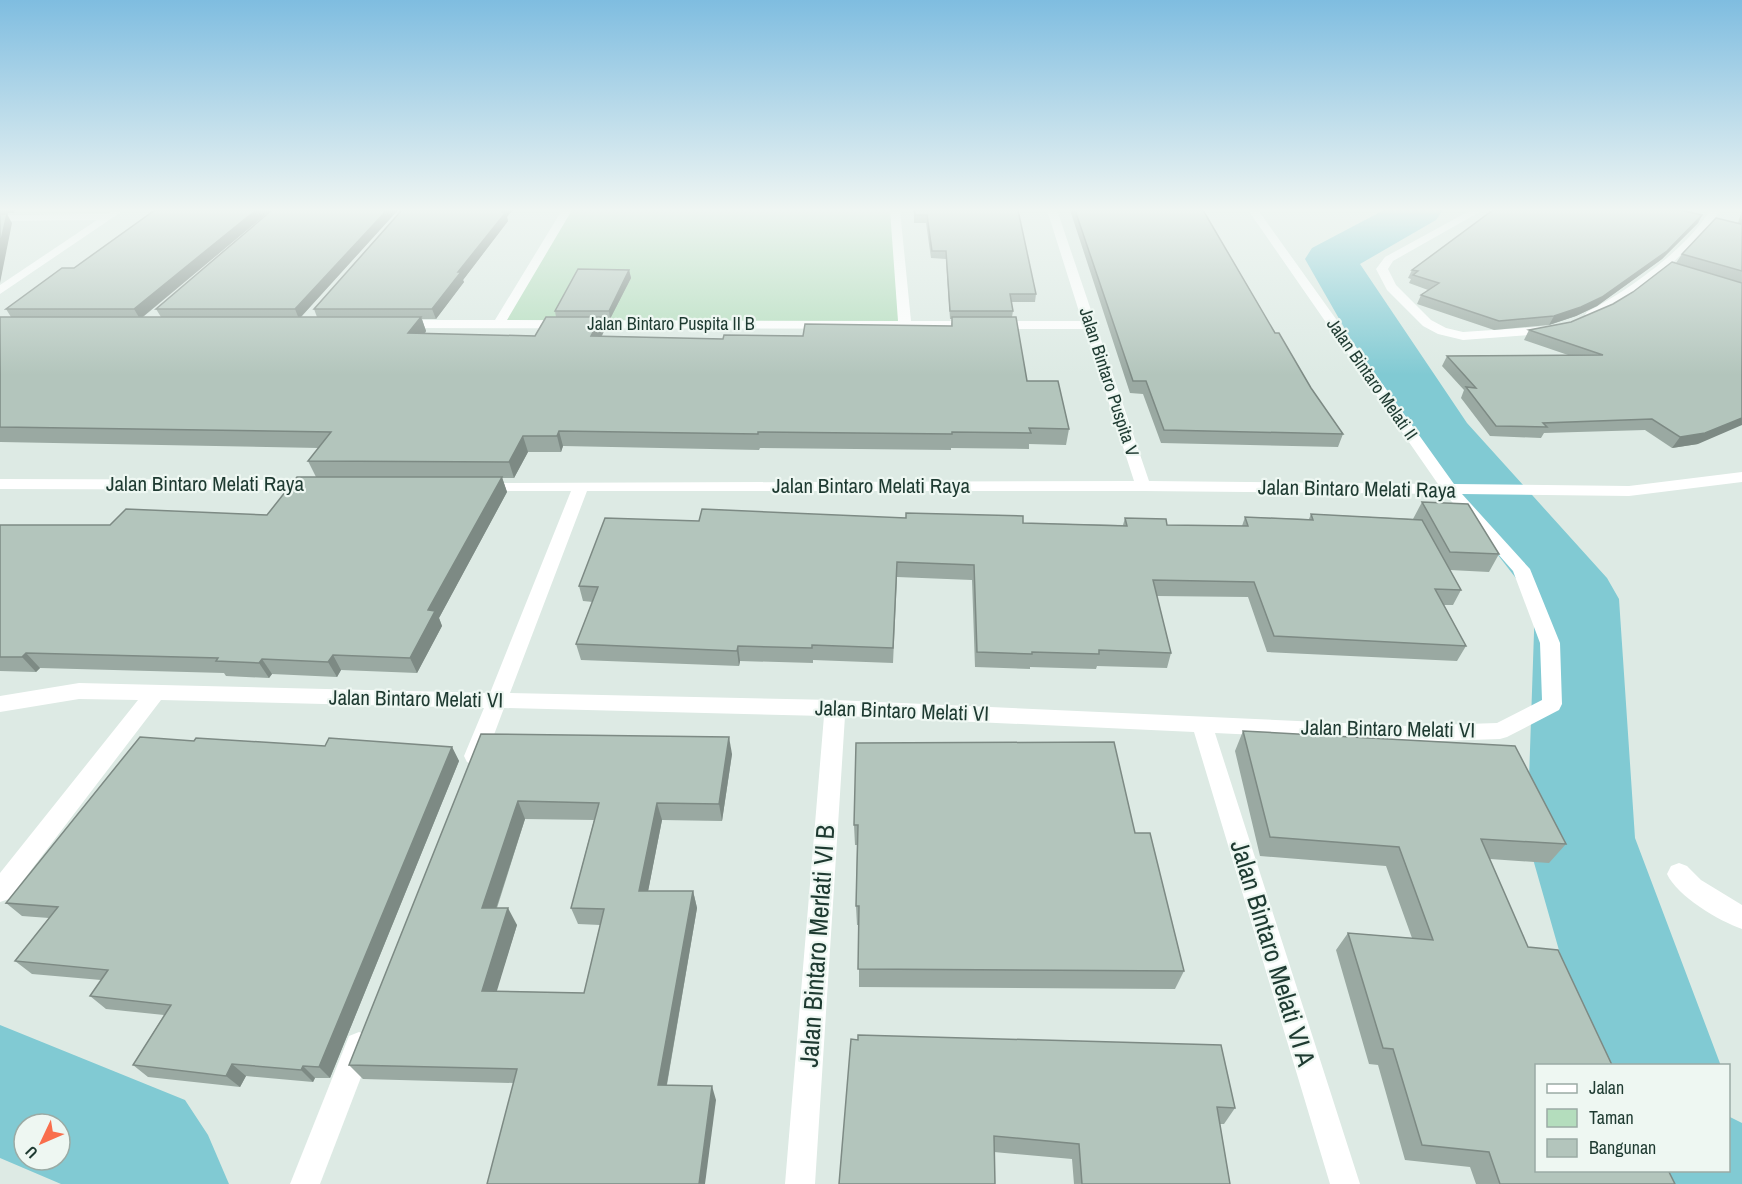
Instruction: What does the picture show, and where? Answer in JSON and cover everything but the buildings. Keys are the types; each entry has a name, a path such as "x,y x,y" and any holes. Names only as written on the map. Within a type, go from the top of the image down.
{"street":[{"path":"0,290 37,265"},
{"path":"499,324 534,265"},
{"path":"900,265 905,324"},
{"name":"Jalan Bintaro Puspita V","path":"1070,265 1143,486"},
{"name":"Jalan Bintaro Melati II","path":"1292,265 1450,490"},
{"path":"1385,265 1382,269 1391,287 1427,323 1442,332 1463,336 1493,336 1559,329 1611,306 1672,265"},
{"name":"Jalan Bintaro Puspita II B","path":"385,324 1090,325"},
{"name":"Jalan Bintaro Melati Raya","path":"462,486 1143,486 1471,491 1629,490 1742,477"},
{"name":"Jalan Bintaro Melati Raya","path":"0,484 332,485"},
{"path":"466,778 580,487"},
{"name":"Jalan Bintaro Melati VI","path":"0,704 78,691 835,708 1407,734 1500,731 1552,704 1550,643 1521,569 1450,490"},
{"path":"0,891 156,693"},
{"name":"Jalan Bintaro Merlati VI B","path":"800,1184 835,708"},
{"name":"Jalan Bintaro Melati VI A","path":"1201,723 1345,1184"},
{"path":"1679,874 1693,888 1742,918"},
{"path":"304,1184 366,1030"}],"green space":[{"path":"534,265 900,265 905,324 499,324"}],"waterway":[{"path":"1335,265 1441,436 1577,599 1581,838 1656,1064"},
{"path":"0,1091 137,1148 159,1184"},
{"path":"1693,1172 1696,1184"}]}
